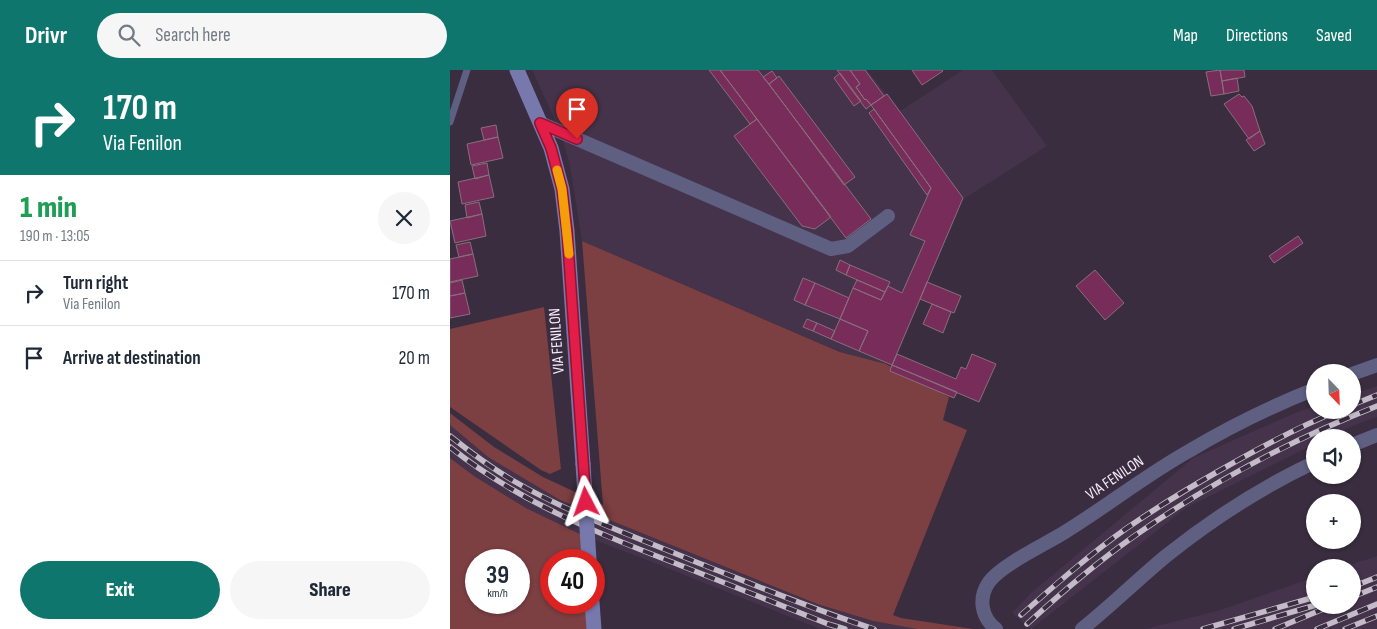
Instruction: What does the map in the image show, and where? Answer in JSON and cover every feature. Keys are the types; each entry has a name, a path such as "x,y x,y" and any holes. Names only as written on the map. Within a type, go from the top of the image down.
{"street":[{"name":"VIA FENILON","path":"517,70 551,148 562,189 566,223 588,549"},
{"path":"540,123 831,249 848,246 888,216"},
{"path":"1361,370 1377,364"},
{"name":"VIA FENILON","path":"992,626 983,611 982,596 989,582 1003,569 1075,526 1188,451 1244,421 1306,393"},
{"path":"1361,441 1377,435"},
{"path":"1082,629 1167,556 1211,523 1257,493 1306,467"},
{"path":"593,614 594,629"}],"lane":[{"path":"450,122 467,70"}],"shaded area":[{"path":"532,70 867,70 900,111 963,70 992,70 1047,146 962,200 886,364 841,352 582,241 570,166 561,133"},
{"path":"582,241 840,352 886,364 949,397 943,420 967,430 893,615 901,618 973,629 917,629 873,621 817,604 560,500 488,457 450,425 450,413 494,447 543,477 603,505"},
{"path":"544,307 561,469 550,474 541,470 450,407 450,329"},
{"path":"1377,386 1377,417 1346,429 1306,429 1306,448 1186,508 1031,629 1012,613 1032,592 1193,458 1306,409 1306,419 1361,419 1361,391"},
{"path":"450,425 488,457 560,500 816,604 873,621 917,629 820,629 584,536 526,508 474,476 450,458"},
{"path":"450,458 474,476 526,508 584,536 585,549 540,549 540,614 587,614 588,629 450,629"},
{"path":"1377,556 1377,629 1145,629 1217,611 1306,580 1306,614 1361,614 1361,561"}],"building":[{"path":"709,70 720,70 757,119 750,124"},
{"path":"720,70 758,70 871,219 846,238"},
{"path":"837,70 850,70 860,84 856,87 871,105 866,109"},
{"path":"850,70 865,70 884,96 871,105 856,87 860,84"},
{"path":"912,70 942,70 943,71 922,85"},
{"path":"1220,70 1244,70 1245,77 1222,81"},
{"path":"1220,70 1224,94 1211,96 1206,72"},
{"path":"772,71 777,78 769,84 763,77"},
{"path":"840,73 861,101 854,106 834,78"},
{"path":"779,76 855,177 844,185 769,84"},
{"path":"1237,78 1239,91 1224,94 1222,81"},
{"path":"887,94 963,198 892,365 859,351 868,331 840,319 853,288 881,300 888,286 902,293 925,241 910,235 931,188 871,105"},
{"path":"1239,94 1242,97 1244,96 1252,106 1260,131 1249,139 1224,104"},
{"path":"874,109 931,188 927,195 869,113"},
{"path":"757,119 831,217 815,229 802,226 734,136"},
{"path":"496,125 498,137 484,140 481,128"},
{"path":"1260,131 1265,144 1254,151 1246,140"},
{"path":"498,137 503,158 471,165 467,144"},
{"path":"487,163 489,175 475,179 472,166"},
{"path":"489,175 494,197 462,204 458,182"},
{"path":"479,202 482,214 467,218 465,205"},
{"path":"482,214 486,236 455,243 450,221"},
{"path":"1298,236 1303,243 1274,263 1269,256"},
{"path":"470,242 473,254 459,257 456,245"},
{"path":"473,254 478,276 450,282 450,259"},
{"path":"840,260 850,265 846,275 836,270"},
{"path":"850,265 890,282 885,292 846,275"},
{"path":"1095,270 1124,303 1105,320 1076,286"},
{"path":"803,278 815,283 805,305 794,300"},
{"path":"462,280 465,293 450,296 450,283"},
{"path":"857,280 885,292 881,300 853,288"},
{"path":"927,282 961,296 954,313 920,299"},
{"path":"815,283 849,298 840,319 805,305"},
{"path":"465,293 470,314 450,318 450,296"},
{"path":"932,304 951,312 943,333 923,324"},
{"path":"807,319 817,323 813,331 803,327"},
{"path":"840,319 868,331 859,351 831,339"},
{"path":"817,323 835,331 831,339 813,331"},
{"path":"897,354 956,379 961,367 966,369 972,354 996,364 979,402 892,365"},
{"path":"892,365 957,392 954,398 890,371"}],"railway":[{"path":"1361,401 1377,395"},
{"path":"1027,624 1106,557 1191,499 1282,448 1377,406"},
{"path":"1021,615 1100,548 1160,506 1262,447 1320,419"},
{"path":"450,436 512,480 579,514 785,597 874,629"},
{"path":"450,447 502,483 556,513 643,551 845,629"},
{"path":"1361,583 1377,577"},
{"path":"1361,593 1377,587"},
{"path":"1203,629 1306,600"},
{"path":"1317,629 1377,604"},
{"path":"1234,629 1306,608"},
{"path":"1275,629 1311,614"},
{"path":"1345,629 1377,616"}],"slow traffic":[{"path":"557,170 562,189 569,254"}],"route":[{"path":"577,139 540,123 551,148 562,189 567,231 586,502"}]}
